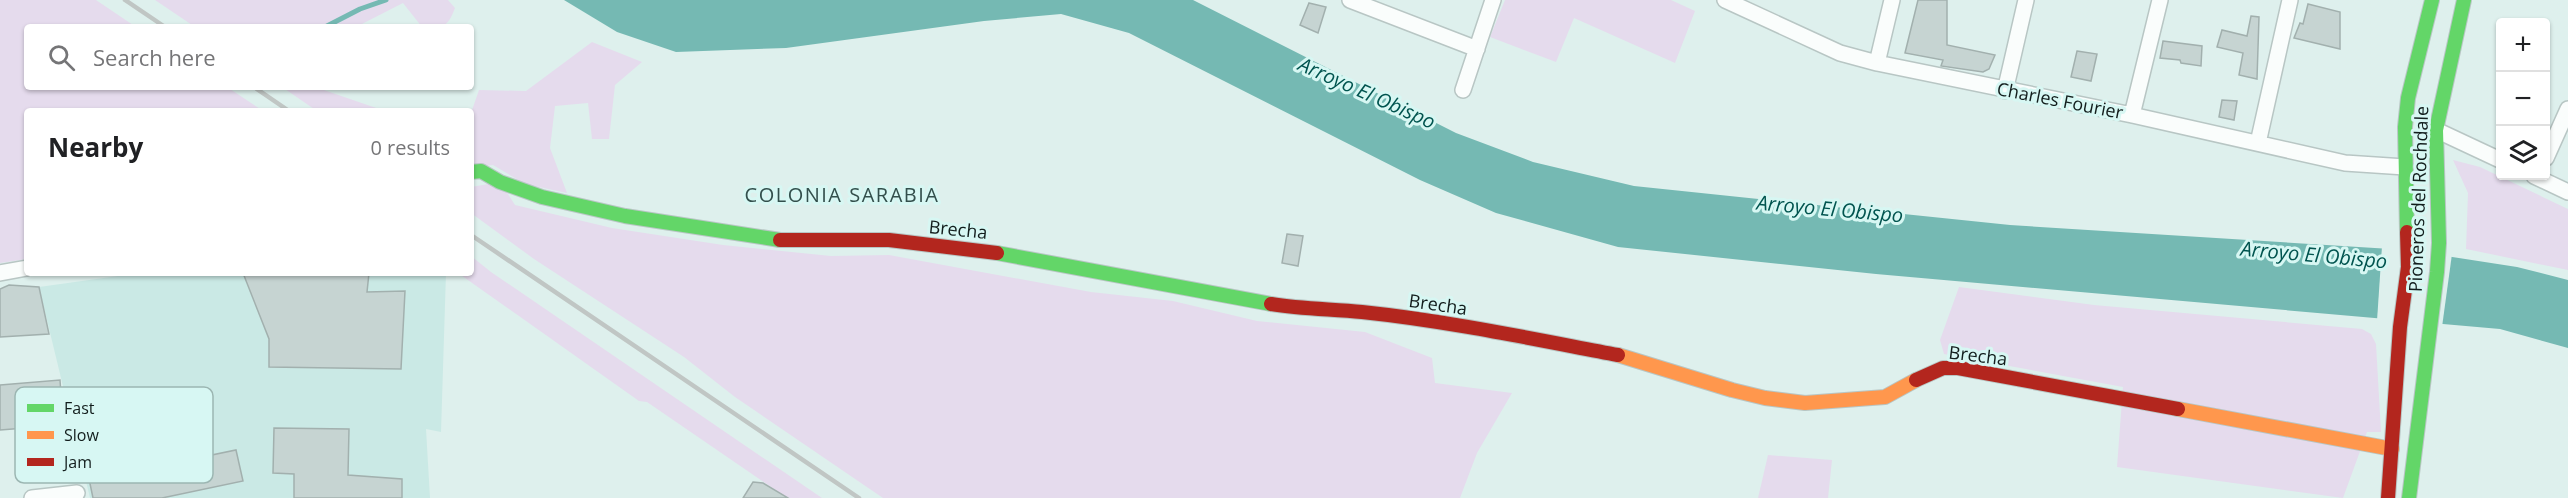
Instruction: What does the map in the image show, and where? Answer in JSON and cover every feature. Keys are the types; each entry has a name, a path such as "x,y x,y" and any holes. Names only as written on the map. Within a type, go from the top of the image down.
{"street":[{"path":"1350,0 1477,48"},
{"path":"1463,90 1493,0"},
{"name":"Charles Fourier","path":"1725,0 1757,7 1840,52 1877,63 2005,91 2132,115 2345,163 2405,167"},
{"path":"1877,63 1892,0"},
{"path":"2005,91 2026,0"},
{"path":"2132,115 2160,0"},
{"path":"2258,143 2290,0"},
{"name":"Pioneros del Rochdale","path":"2388,498 2400,327 2408,267 2405,167 2408,98 2432,0"},
{"name":"Pioneros del Rochdale","path":"2409,498 2437,272 2436,130 2442,90 2464,0"},
{"path":"2550,149 2568,109"},
{"path":"2436,130 2496,158"},
{"name":"Brecha","path":"474,172 481,171 500,182 542,197 615,214 745,235 787,241 889,240 961,248 999,253 1294,308 1361,312 1486,330 1661,365 1732,390 1765,398 1805,403 1868,400 1885,397 1930,372 1943,368 1958,368 2392,449"},
{"path":"2544,180 2568,192"},
{"path":"0,273 24,269"},
{"path":"32,498 77,494"}],"shaded area":[{"path":"0,0 96,0 132,24 24,24 24,90 232,90 258,108 24,108 24,259 0,263"},
{"path":"155,0 448,0 455,8 445,24 420,24 403,3 362,24 191,24"},
{"path":"1505,0 1671,0 1695,11 1675,63 1574,18 1556,62 1490,37"},
{"path":"592,42 642,62 615,85 609,139 592,139 588,103 555,106 550,148 567,193 525,184 493,165 474,167 473,108 479,90 526,91"},
{"path":"286,90 324,90 376,108 313,108"},
{"path":"2453,160 2480,167 2496,175 2496,180 2507,180 2568,209 2568,270 2466,249 2468,193"},
{"path":"500,182 515,205 612,228 723,245 831,256 889,255 1091,292 1173,301 1257,321 1365,332 1432,358 1435,383 1512,393 1477,453 1460,498 883,498 735,397 684,357 534,259 474,215 474,186"},
{"path":"474,258 822,498 787,498 647,402 639,401 462,276 474,276"},
{"path":"118,276 446,276 441,432 426,429 430,498 90,498 86,483 213,483 213,387 63,387 39,287"},
{"path":"1959,287 2094,305 2362,329 2371,334 2376,344 2381,432 2367,432 2343,498 2117,467 2123,387 1944,354 1940,340"},
{"path":"1768,455 1832,460 1828,498 1758,498"}],"water":[{"name":"Arroyo El Obispo","path":"564,0 1193,0 1456,133 1533,162 1634,186 2010,225 2407,250 2517,267 2568,280 2568,348 2500,329 1876,274 1618,247 1496,213 1420,180 1129,33 1061,14 984,21 786,48 676,52 617,32"}],"pier":[{"path":"2382,246 2452,254 2442,327 2377,321"}],"building":[{"path":"1918,0 1947,0 1947,45 1995,55 1989,69 1983,72 1941,66 1943,60 1905,53"},
{"path":"1309,3 1326,7 1318,33 1300,25"},
{"path":"2308,4 2340,12 2340,49 2294,38 2300,23 2303,24"},
{"path":"2251,16 2259,17 2257,79 2239,75 2243,53 2217,47 2222,30 2247,36"},
{"path":"2163,41 2202,46 2201,66 2181,63 2180,60 2160,58"},
{"path":"2077,51 2097,54 2091,81 2071,77"},
{"path":"2222,100 2237,101 2234,120 2219,117"},
{"path":"1287,234 1303,236 1298,266 1282,263"},
{"path":"244,276 369,276 367,292 405,291 401,369 269,367 269,339"},
{"path":"9,285 39,287 49,334 0,337 0,289"},
{"path":"60,380 60,387 15,387 15,429 0,430 0,385"},
{"path":"274,428 349,429 348,475 402,479 402,498 294,498 294,474 273,473"},
{"path":"236,450 243,481 162,498 93,498 90,483 213,483 213,455"},
{"path":"753,482 763,483 788,498 743,498"}],"waterway":[{"path":"331,24 360,9 386,0"}],"railway":[{"path":"125,0 161,24"},
{"path":"258,90 285,108"},
{"path":"474,237 859,498"}],"traffic: fast":[{"path":"2407,232 2405,127 2408,98 2432,0"},
{"path":"2409,498 2437,272 2439,243 2436,130 2464,0"},
{"path":"474,172 481,171 500,182 542,197 625,216 780,240"},
{"path":"997,253 1271,304"}],"traffic: slow":[{"path":"1618,355 1732,390 1765,398 1805,403 1885,397 1916,380"},
{"path":"2178,409 2392,449"}],"traffic: jam":[{"path":"2388,498 2400,327 2408,267 2407,232"},
{"path":"780,240 889,240 997,253"},
{"path":"1271,304 1426,320 1618,355"},
{"path":"1916,380 1943,368 1958,368 2178,409"}],"district":[{"name":"COLONIA SARABIA","path":"842,195"}]}
